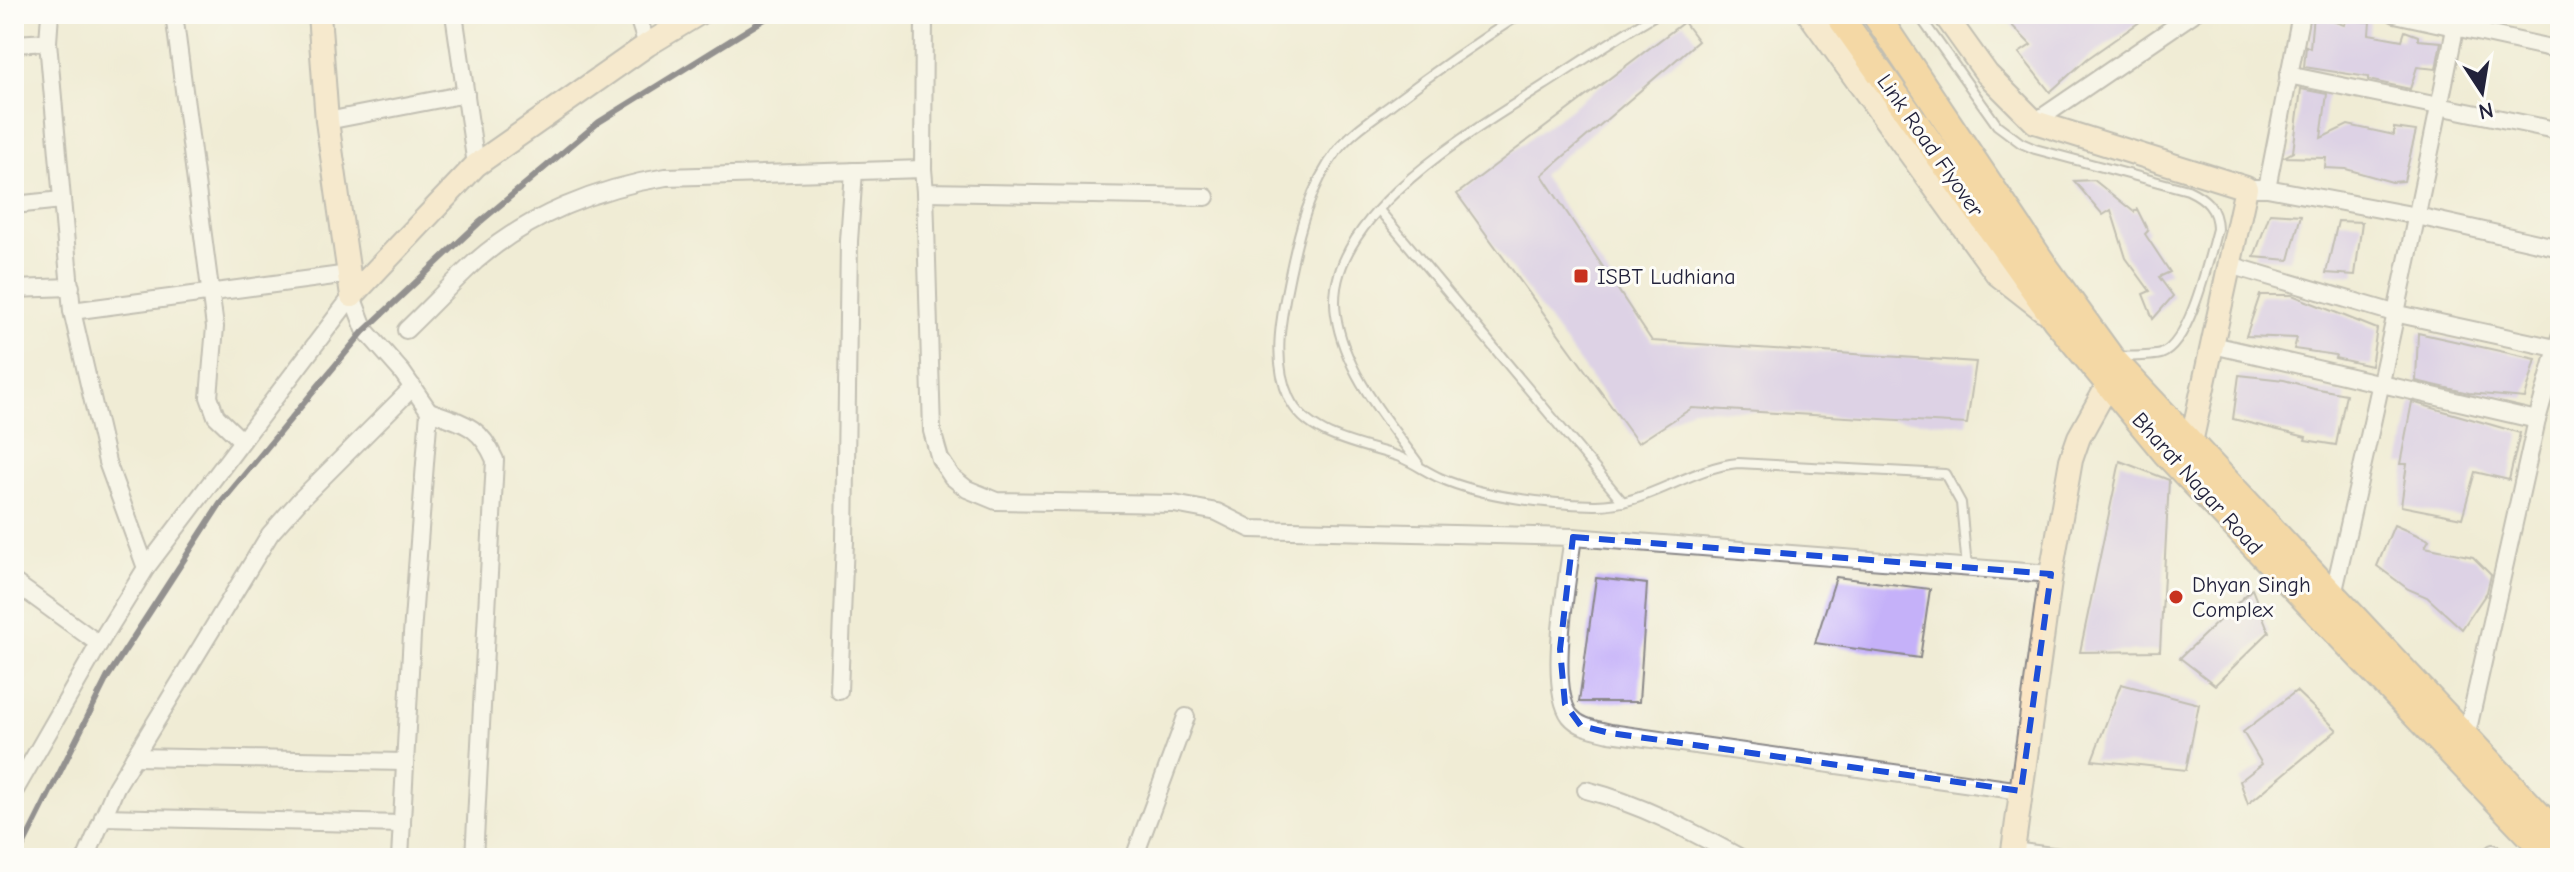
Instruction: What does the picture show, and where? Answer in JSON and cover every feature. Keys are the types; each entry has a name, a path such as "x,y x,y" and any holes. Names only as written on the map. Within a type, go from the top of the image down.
{"main road":[{"name":"Link Road Flyover","path":"1838,14 2034,270"},
{"name":"Link Road Flyover","path":"1875,14 2034,270"},
{"name":"Bharat Nagar Road","path":"2034,270 2056,320 2191,443 2466,738 2551,843"},
{"name":"Bharat Nagar Road","path":"2034,270 2110,370 2166,453 2551,843"}],"street":[{"path":"50,14 48,42 72,311 107,462 146,568"},
{"path":"174,14 215,327 209,397 216,416 241,440"},
{"path":"319,14 327,121 350,285 365,330 429,411 463,423 477,432 487,441 495,460 474,858"},
{"path":"454,14 476,165"},
{"path":"637,14 647,45"},
{"path":"15,787 146,568 350,285 476,165 647,45 698,14"},
{"path":"924,14 923,169 932,431 940,459 952,477 967,489 996,501 1174,504 1217,512 1251,529 1573,537 2051,574"},
{"path":"1809,14 1997,274 2056,320"},
{"path":"1944,14 1987,74 2035,122 2256,188 2417,216 2560,248"},
{"path":"2191,443 2230,265 2288,75 2301,14"},
{"path":"2395,14 2457,21 2560,50"},
{"path":"2035,122 2183,17"},
{"path":"2333,595 2382,384 2394,313 2457,21"},
{"path":"14,44 48,42"},
{"path":"2288,75 2560,131"},
{"path":"327,121 466,94"},
{"path":"406,330 478,259 526,226 625,183 666,177 923,169"},
{"path":"839,691 845,541 849,241 854,171"},
{"path":"925,192 1206,197"},
{"path":"14,205 62,200"},
{"path":"2230,265 2394,313 2559,345 2537,420 2466,738"},
{"path":"72,311 211,293 350,285"},
{"path":"14,289 71,287"},
{"path":"2213,345 2537,420"},
{"path":"2068,858 2012,855 2051,574 2071,460 2110,370"},
{"path":"86,858 116,787 270,534 413,387"},
{"path":"400,858 429,411"},
{"path":"1573,537 1559,681 1569,715 1581,726 1610,733 2021,791"},
{"path":"14,582 99,644"},
{"path":"1134,858 1186,717"},
{"path":"134,757 405,762"},
{"path":"1586,790 1616,797 1741,858"},
{"path":"103,817 402,824"}],"lane":[{"path":"1521,14 1464,50 1363,126 1339,148 1323,172 1300,228 1279,343 1281,375 1290,400 1301,416 1330,435 1418,464 1440,477 1471,488 1512,497 1597,505 1659,492 1713,469 1738,463 1945,474 1961,503 1967,568"},
{"path":"1418,464 1355,373 1341,336 1335,312 1342,268 1354,243 1392,193 1434,157 1657,14"},
{"path":"1918,14 1997,125 2010,136 2035,149 2188,190 2209,204 2214,213 2217,229 2182,333 2173,346 2161,354 2110,370"},
{"path":"1379,210 1623,502"}],"highlighted area":[{"path":"1573,537 2051,574 2021,791 1610,733 1581,726 1565,704 1560,649"}],"building":[{"path":"2001,14 2151,14 2087,59 2050,92 2019,53 2031,45"},
{"path":"2313,14 2344,25 2347,20 2370,22 2369,34 2402,40 2405,31 2418,36 2418,40 2441,42 2436,69 2417,67 2410,89 2368,80 2368,77 2304,67 2306,46 2310,48"},
{"path":"1684,22 1698,41 1542,175 1652,341 1976,362 1967,424 1692,408 1638,443 1457,194"},
{"path":"2301,89 2327,94 2321,138 2348,125 2394,135 2394,128 2416,131 2404,181 2392,182 2346,169 2325,168 2326,158 2284,157 2293,152"},
{"path":"2094,180 2134,212 2137,209 2148,231 2145,234 2170,272 2159,277 2173,296 2153,319 2143,294 2150,291 2126,258 2111,210 2103,215 2074,181"},
{"path":"2270,213 2301,215 2289,260 2254,257"},
{"path":"2338,221 2362,222 2355,275 2326,273"},
{"path":"2260,295 2292,295 2377,329 2371,366 2335,358 2336,355 2294,349 2297,338 2246,336"},
{"path":"2418,333 2536,359 2525,398 2469,393 2416,381"},
{"path":"2239,375 2284,380 2346,394 2336,445 2305,440 2306,437 2233,419"},
{"path":"2412,402 2520,433 2509,480 2475,472 2462,518 2401,506 2407,464 2400,464"},
{"path":"2120,461 2169,480 2160,651 2080,652"},
{"path":"2394,525 2429,540 2425,547 2473,557 2491,575 2487,592 2462,629 2427,597 2408,589 2377,566"},
{"path":"1836,577 1930,589 1920,658 1815,643"},
{"path":"1596,578 1647,584 1639,702 1579,702"},
{"path":"2252,589 2269,632 2215,685 2180,658"},
{"path":"2121,684 2199,704 2186,770 2092,760"},
{"path":"2296,691 2337,730 2248,804 2240,781 2262,764 2243,732"}],"railway":[{"path":"17,858 107,678 220,504 363,332 480,222 599,122 773,14"}],"place":[{"name":"ISBT Ludhiana","path":"1581,276"},
{"name":"Dhyan Singh Complex","path":"2176,597"}]}
